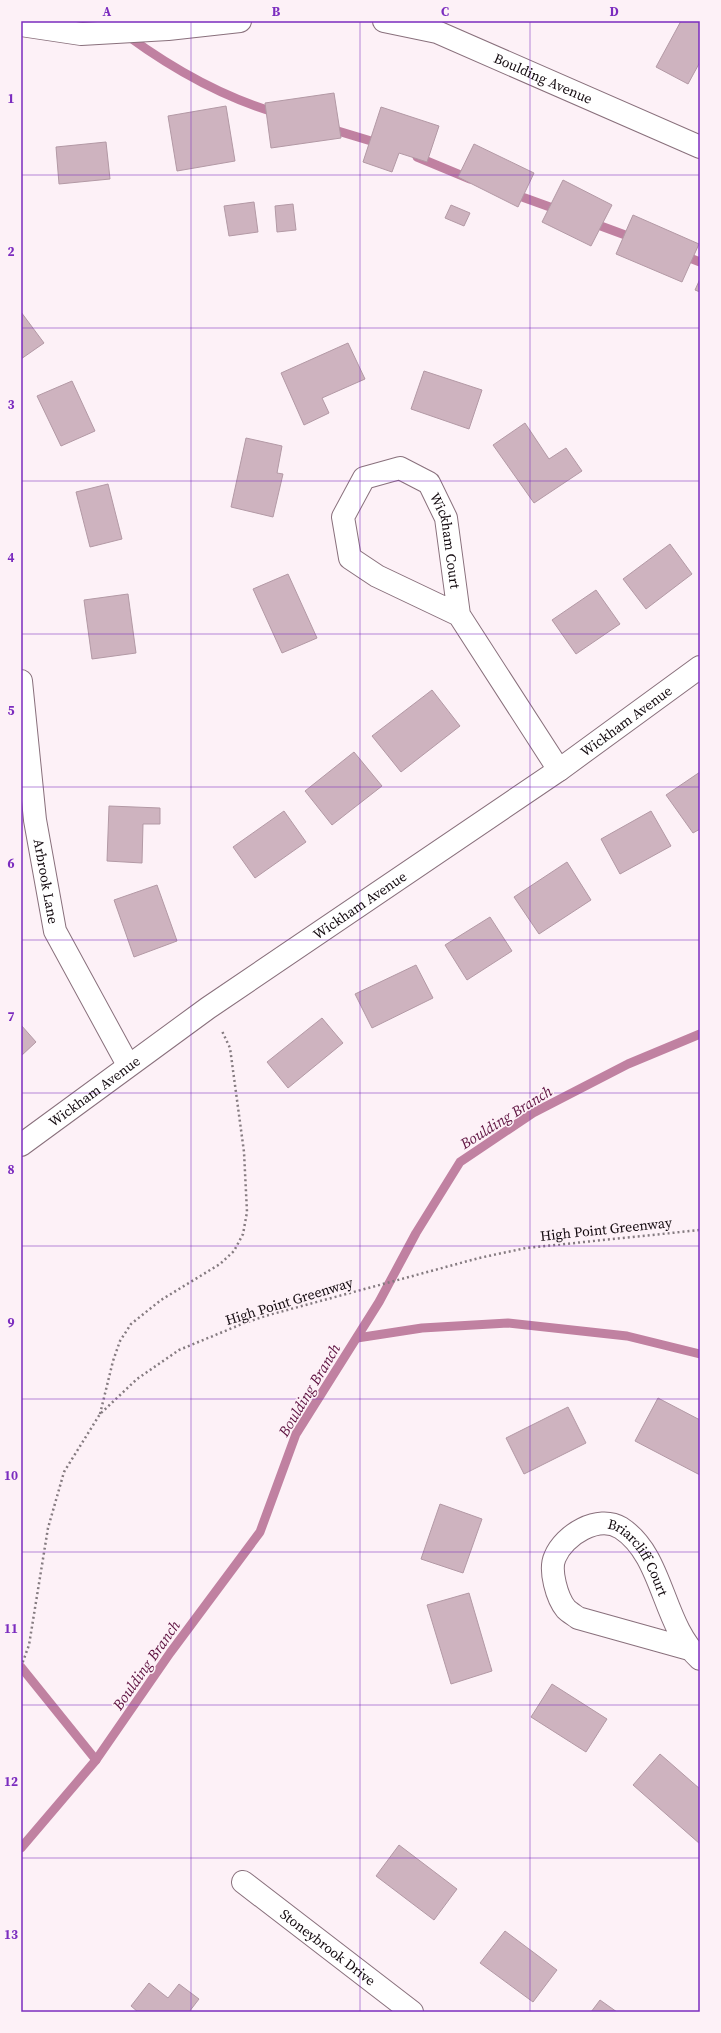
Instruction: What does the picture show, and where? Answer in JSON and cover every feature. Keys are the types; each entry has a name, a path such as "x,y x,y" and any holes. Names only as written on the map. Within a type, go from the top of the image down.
{"street":[{"path":"21,24 81,34 168,29 240,21"},
{"name":"Boulding Avenue","path":"384,21 437,32 700,147"},
{"name":"Wickham Court","path":"459,615 377,576 350,558 343,517 364,478 400,468 429,483 446,518 459,615 559,770"},
{"name":"Wickham Avenue","path":"21,1144 208,1008 559,770 700,667"},
{"name":"Arbrook Lane","path":"21,681 35,820 55,931 128,1065"},
{"name":"Briarcliff Court","path":"602,1524 618,1527 635,1538 648,1559 668,1608 694,1654 578,1618 566,1609 557,1593 553,1576 554,1557 566,1540 583,1529 602,1524"},
{"name":"Stoneybrook Drive","path":"243,1882 412,2012"}],"path":[{"path":"100,1414 112,1361 120,1341 131,1324 161,1300 220,1264 234,1251 243,1234 247,1212 246,1181 230,1048 220,1027 208,1008"},
{"name":"High Point Greenway","path":"21,1667 29,1645 48,1528 64,1472 100,1414 138,1379 180,1350 265,1316 478,1258 526,1248 700,1230"}],"building":[{"path":"681,21 700,21 700,62 688,84 656,67"},
{"path":"334,93 341,138 271,148 265,103"},
{"path":"226,106 235,161 177,171 168,116"},
{"path":"381,107 439,126 427,162 399,153 392,172 363,162"},
{"path":"106,142 110,179 59,184 56,147"},
{"path":"474,144 534,173 518,207 458,177"},
{"path":"563,180 612,205 591,246 542,222"},
{"path":"254,202 258,232 229,236 224,206"},
{"path":"293,204 296,230 277,232 275,206"},
{"path":"451,205 470,213 464,226 445,218"},
{"path":"633,215 699,244 682,282 616,254"},
{"path":"700,279 700,292 695,290"},
{"path":"21,312 44,343 21,359"},
{"path":"348,343 365,379 322,398 329,413 304,425 281,373"},
{"path":"424,371 482,390 469,429 411,409"},
{"path":"72,381 95,431 61,446 37,396"},
{"path":"525,423 549,459 566,448 582,471 534,503 493,445"},
{"path":"246,438 282,446 277,473 283,474 273,517 231,507"},
{"path":"108,484 122,539 90,547 76,492"},
{"path":"670,544 692,574 646,609 623,579"},
{"path":"288,574 317,638 282,653 253,589"},
{"path":"596,590 620,624 576,654 552,620"},
{"path":"128,594 136,653 92,659 84,600"},
{"path":"432,690 460,726 401,772 372,736"},
{"path":"354,752 382,786 332,825 305,791"},
{"path":"700,772 700,829 693,833 666,795"},
{"path":"109,806 160,808 160,824 143,824 142,863 107,861"},
{"path":"284,811 306,842 255,878 233,847"},
{"path":"651,811 671,846 620,874 601,839"},
{"path":"567,862 591,900 539,934 514,897"},
{"path":"157,885 177,941 134,957 114,900"},
{"path":"490,917 512,951 467,980 445,945"},
{"path":"416,965 433,998 372,1028 355,994"},
{"path":"322,1018 343,1043 288,1088 267,1062"},
{"path":"21,1025 36,1042 21,1056"},
{"path":"658,1398 700,1420 700,1475 635,1441"},
{"path":"568,1407 586,1443 524,1474 506,1438"},
{"path":"440,1504 482,1519 463,1573 421,1559"},
{"path":"469,1593 492,1671 451,1684 427,1605"},
{"path":"552,1684 607,1719 586,1752 531,1717"},
{"path":"660,1754 700,1789 700,1844 633,1785"},
{"path":"399,1845 457,1889 434,1920 376,1876"},
{"path":"505,1931 557,1970 533,2002 480,1963"},
{"path":"149,1983 168,1998 179,1984 199,1999 189,2012 138,2012 131,2006"},
{"path":"600,2000 617,2012 591,2012"}],"waterway":[{"path":"108,21 147,50 210,87 254,106 277,113"},
{"path":"328,128 381,144"},
{"path":"417,157 470,179"},
{"path":"511,193 561,211"},
{"path":"590,222 636,239"},
{"path":"682,255 700,262"},
{"name":"Boulding Branch","path":"21,1848 96,1760 170,1653 260,1532 296,1434 379,1302 416,1233 460,1162 533,1113 628,1064 700,1034"},
{"path":"357,1338 422,1328 508,1323 627,1336 700,1354"},
{"path":"21,1667 96,1760"}]}
